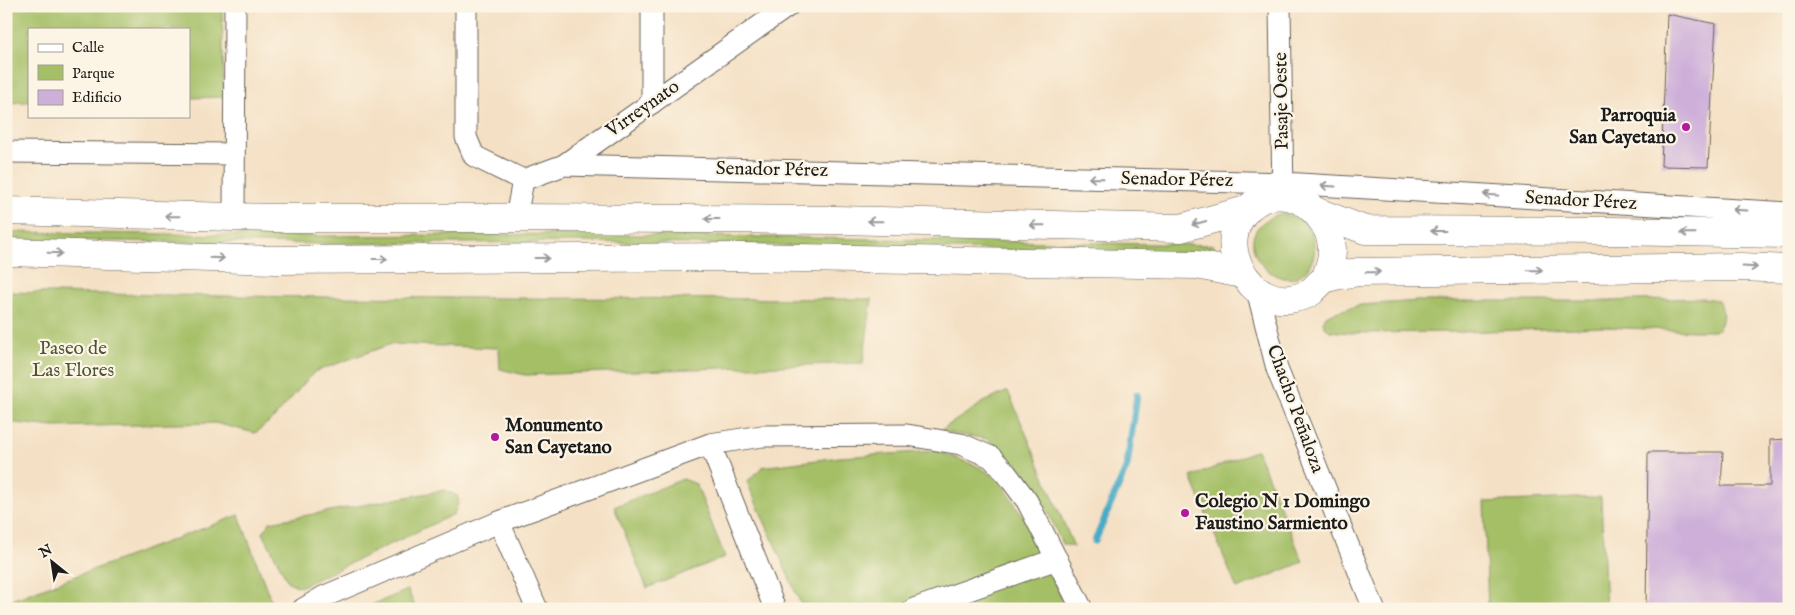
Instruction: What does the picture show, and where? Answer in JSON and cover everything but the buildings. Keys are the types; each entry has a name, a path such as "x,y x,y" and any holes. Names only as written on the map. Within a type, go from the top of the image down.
{"main road":[{"path":"6,252 276,260 741,257 1196,265 1249,282 1272,298 1288,300 1309,294 1324,279 1332,262 1332,244 1326,226 1315,211 1283,190 1258,201 1246,210 1236,225 1233,243 1236,261 1249,282"},
{"path":"6,211 234,217 836,220 1181,228 1246,210"},
{"path":"1315,211 1365,230 1789,234"},
{"path":"1324,279 1358,272 1741,266 1789,269"}],"street":[{"path":"234,217 235,6"},
{"path":"466,6 466,137 474,156 523,180 516,218"},
{"path":"652,6 652,102"},
{"name":"Virreynato","path":"523,180 564,165 788,6"},
{"name":"Pasaje Oeste","path":"1280,6 1283,190"},
{"path":"6,152 234,154"},
{"name":"Senador Pérez","path":"564,165 1283,190 1789,213"},
{"name":"Chacho Peñaloza","path":"1249,282 1277,369 1374,609"},
{"path":"303,609 324,596 500,522 710,444 762,436 907,436 961,444 991,457 1006,473 1027,502 1082,609"},
{"path":"710,444 775,609"},
{"path":"500,522 537,609"},
{"path":"914,609 1057,560"}],"green space":[{"path":"6,6 222,6 224,97 190,98 190,28 28,28 28,102 6,103"},
{"path":"1279,214 1290,215 1302,221 1313,238 1313,258 1303,273 1289,278 1275,275 1263,266 1255,253 1253,239 1260,225"},
{"path":"6,232 325,236 586,234 1213,245 1217,249 1214,252 1157,253 588,242 325,244 6,239"},
{"name":"Paseo de Las Flores","path":"6,292 331,297 872,299 863,363 525,375 500,369 499,348 391,344 314,372 274,418 255,433 215,423 54,427 6,422"},
{"path":"1703,298 1718,300 1721,307 1722,321 1719,328 1714,331 1603,327 1462,332 1350,333 1330,331 1323,322 1326,316 1332,313 1361,305 1418,301 1605,301"},
{"path":"1008,391 1074,547 1062,544 1047,510 1023,470 988,439 941,430 984,402"},
{"path":"1257,450 1303,562 1237,589 1191,477"},
{"path":"937,451 977,466 999,479 1024,518 1067,609 803,609 747,482 762,467 840,457"},
{"path":"683,479 696,484 725,557 647,588 614,507"},
{"path":"445,490 457,496 459,501 454,514 300,587 288,582 263,533 270,522"},
{"path":"1601,497 1606,609 1488,609 1484,502"},
{"path":"239,515 274,609 6,609 6,602"},
{"path":"408,590 416,609 370,609 369,606"}],"waterway":[{"path":"1095,541 1127,466 1137,395"}],"place":[{"name":"Parroquia San Cayetano","path":"1686,127"},
{"name":"Monumento San Cayetano","path":"495,437"},
{"name":"Colegio N 1 Domingo Faustino Sarmiento","path":"1185,513"}]}
